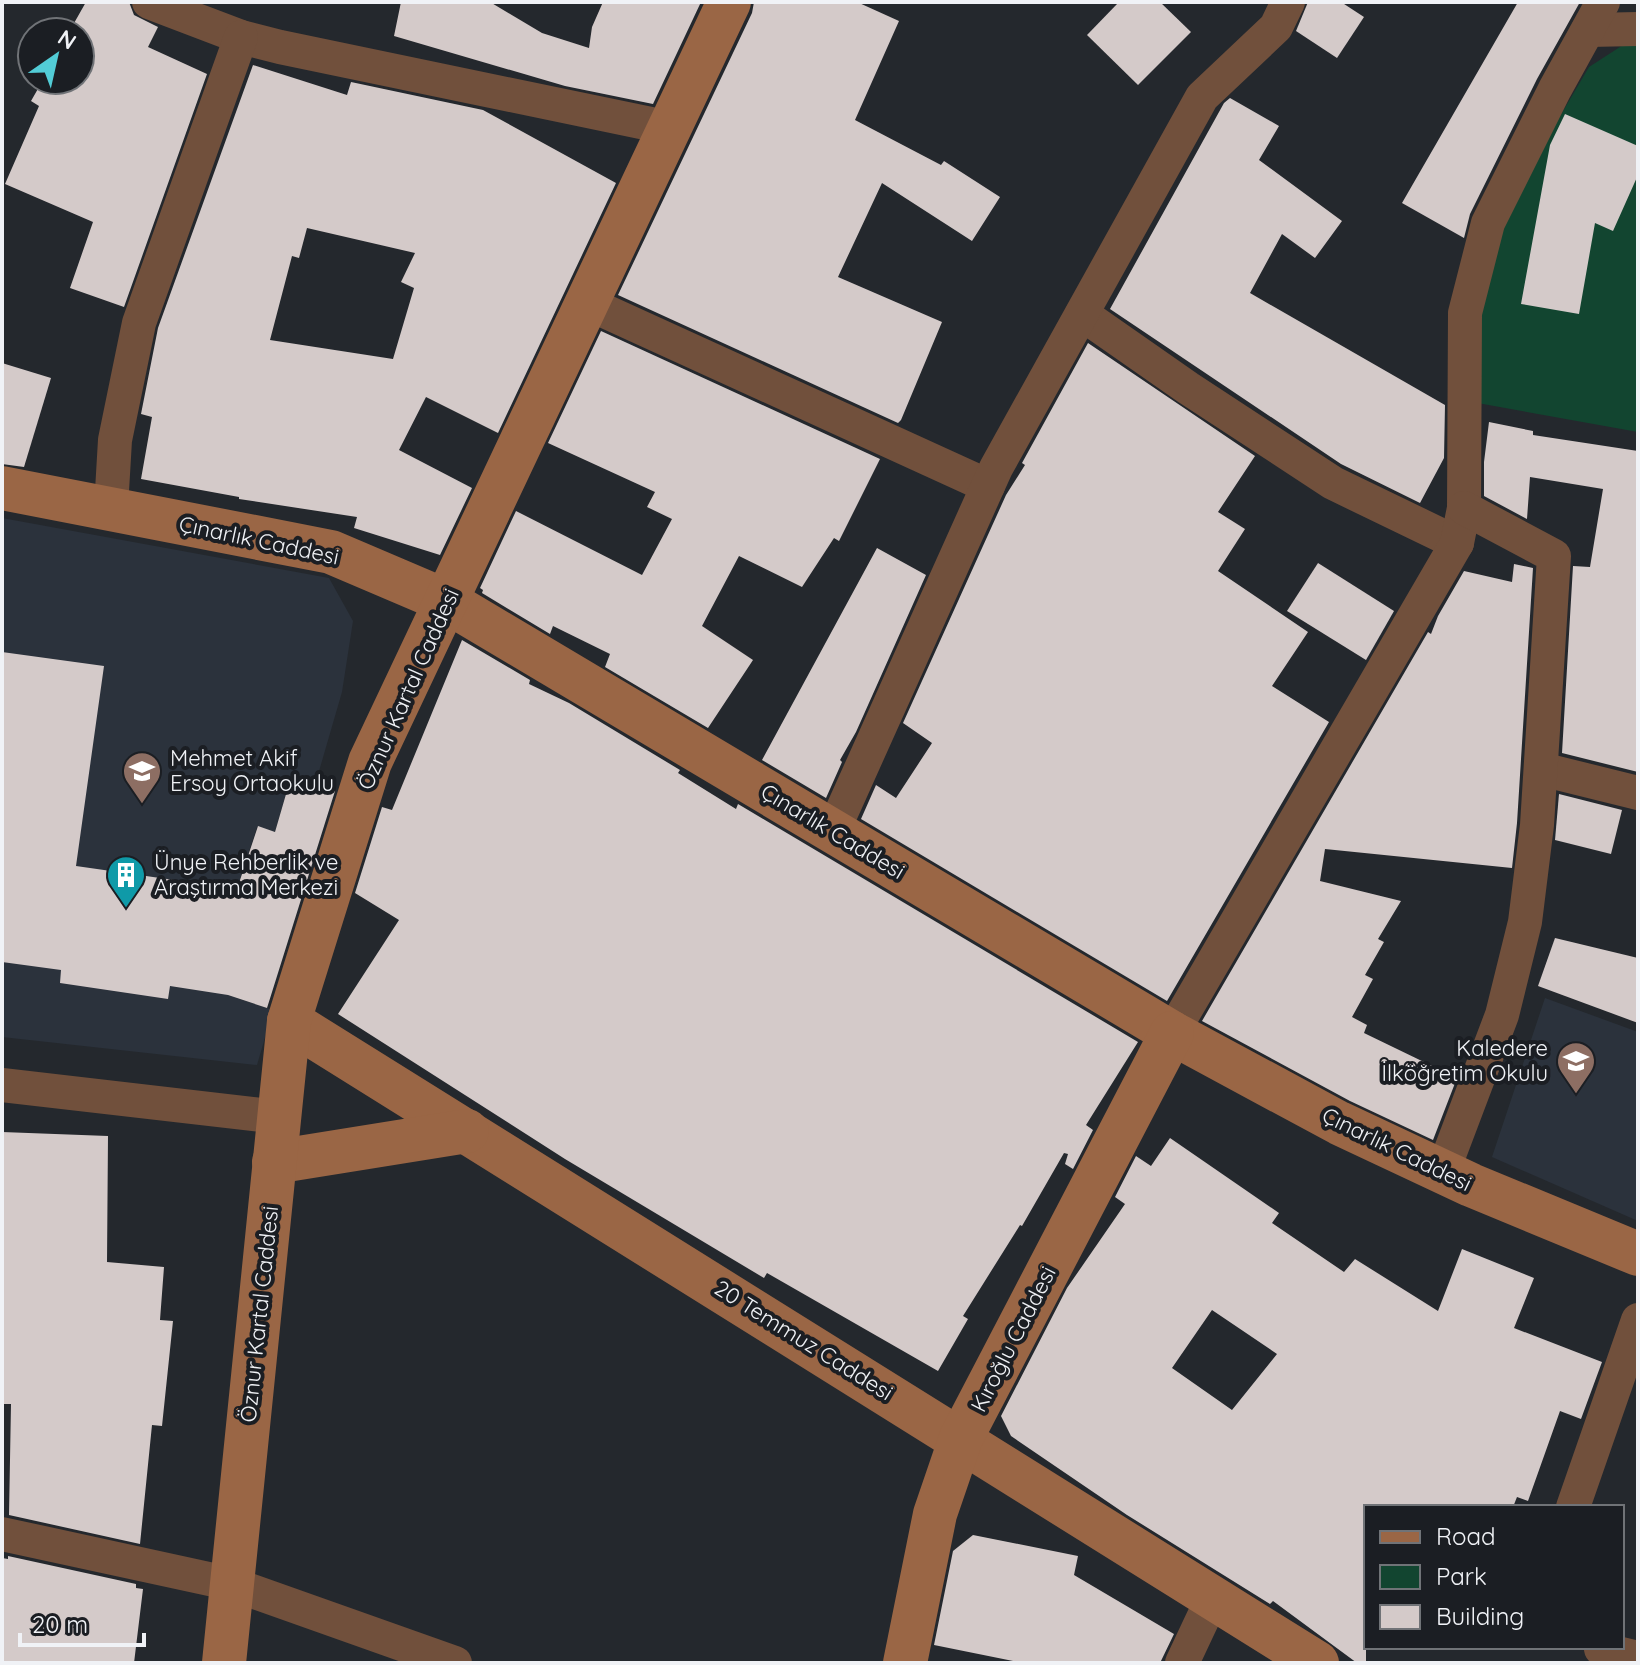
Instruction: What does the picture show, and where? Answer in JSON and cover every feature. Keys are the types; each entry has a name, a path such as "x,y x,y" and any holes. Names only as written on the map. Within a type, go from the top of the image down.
{"street":[{"path":"149,2 241,37 670,128"},
{"name":"Öznur Kartal Caddesi","path":"224,1663 289,1021 370,762 729,2"},
{"path":"833,831 988,486 1082,314 1202,97 1276,27 1288,2"},
{"path":"1172,1033 1457,543 1464,508 1465,313 1488,223 1596,16 1638,29"},
{"path":"111,508 115,440 139,323 241,37"},
{"path":"587,303 988,486"},
{"path":"1082,314 1333,483 1457,543"},
{"name":"Çınarlık Caddesi","path":"2,488 331,552 446,601 1172,1033 1339,1123 1638,1254"},
{"path":"1443,1171 1502,1015 1525,922 1537,825 1554,556 1464,508"},
{"path":"1541,769 1638,793"},
{"name":"20 Temmuz Caddesi","path":"289,1021 1317,1663"},
{"name":"Kıroğlu Caddesi","path":"905,1663 935,1514 961,1438 1172,1033"},
{"path":"2,1085 279,1117"},
{"path":"274,1162 467,1131"},
{"path":"1574,1505 1638,1320"},
{"path":"2,1534 232,1584 455,1663"},
{"path":"1182,1663 1213,1597"},
{"path":"1598,1653 1638,1658"}],"shaded area":[{"name":"Mehmet Akif Ersoy Ortaokulu","path":"2,518 329,578 353,621 342,692 315,785 291,777 275,832 257,827 223,931 222,993 273,1010 257,1065 2,1037"},
{"name":"Kaledere İlköğretim Okulu","path":"1545,998 1638,1032 1638,1221 1492,1157"}],"green space":[{"path":"1638,43 1638,432 1472,402 1473,314 1508,204 1589,67 1623,45"}],"building":[{"path":"86,2 129,2 134,15 158,27 148,47 207,74 124,307 70,288 93,222 5,184 39,106 31,101 34,96 96,96 96,16 78,16"},
{"path":"401,2 490,2 542,33 589,48 592,27 603,2 701,2 653,104 565,86 394,36"},
{"path":"754,2 857,2 899,21 855,120 941,165 944,161 1000,197 972,241 882,183 838,277 942,322 898,423 618,295 752,13"},
{"path":"1119,2 1160,2 1191,32 1138,85 1087,35"},
{"path":"1308,2 1341,2 1364,17 1337,58 1296,31"},
{"path":"1518,2 1580,2 1537,79 1470,214 1464,238 1402,203"},
{"path":"253,65 347,95 351,82 483,110 616,183 498,433 426,397 399,450 472,488 440,555 354,528 357,517 239,499 141,479 152,417 141,414 158,328","holes":["307,228 415,253 401,282 414,288 393,359 270,340 292,256 299,258"]},
{"path":"1230,98 1279,126 1259,160 1342,221 1315,258 1282,234 1250,293 1445,405 1444,458 1420,503 1341,464 1110,309 1224,103"},
{"path":"1565,114 1638,146 1638,175 1613,231 1595,223 1579,314 1521,304 1550,145"},
{"path":"601,331 880,459 839,541 834,538 802,587 739,556 702,626 753,660 708,728 605,667 610,654 553,626 550,634 482,593 480,588 516,511 642,575 672,519 647,507 655,492 548,443"},
{"path":"1088,343 1255,456 1218,512 1245,529 1218,571 1308,632 1272,686 1329,722 1167,1001 861,819 876,785 896,798 932,743 903,723 1006,495 1025,465 1022,463"},
{"path":"2,363 51,378 24,467 2,464"},
{"path":"1489,422 1533,431 1533,435 1638,451 1638,772 1562,753 1573,566 1590,567 1603,489 1530,477 1527,519 1484,496"},
{"path":"877,548 926,575 856,732 840,760 842,762 826,798 762,760"},
{"path":"1318,563 1394,611 1366,660 1287,611"},
{"path":"1514,564 1533,568 1512,868 1325,849 1320,881 1401,901 1378,939 1384,942 1365,975 1373,979 1352,1017 1367,1025 1364,1033 1457,1078 1433,1140 1350,1101 1202,1021 1428,632 1431,634 1464,571 1512,582"},
{"path":"462,640 530,680 529,684 569,703 680,770 678,773 736,809 738,804 1138,1042 1086,1125 1093,1130 1073,1169 1065,1164 1068,1154 1064,1153 1022,1226 963,1316 968,1319 938,1371 767,1273 764,1278 565,1159 338,1014 399,920 355,893 382,807 392,810"},
{"path":"2,652 104,666 76,866 237,889 258,826 275,832 291,777 335,791 267,1008 228,995 170,986 168,999 60,983 61,970 2,962"},
{"path":"1559,794 1622,810 1611,854 1555,840"},
{"path":"1555,938 1638,958 1638,1023 1538,986"},
{"path":"2,1132 108,1136 107,1262 164,1267 160,1320 173,1321 162,1426 152,1425 140,1544 9,1515 11,1404 2,1404"},
{"path":"1170,1138 1279,1213 1272,1223 1344,1272 1355,1259 1438,1311 1462,1249 1534,1278 1514,1328 1602,1362 1581,1419 1560,1411 1528,1501 1517,1497 1514,1505 1364,1505 1366,1663 1357,1663 1273,1601 1270,1604 1127,1515 1011,1436 1001,1416 1067,1288 1125,1204 1115,1197 1136,1156 1151,1166","holes":["1212,1310 1277,1354 1232,1410 1172,1368"]},
{"path":"973,1535 1078,1556 1074,1575 1174,1634 1160,1663 1023,1663 934,1645 953,1551"},
{"path":"8,1556 136,1584 136,1588 143,1589 134,1663 2,1663 2,1558 8,1559"}],"place":[{"name":"Mehmet Akif Ersoy Ortaokulu","path":"142,805"},
{"name":"Ünye Rehberlik ve Araştırma Merkezi","path":"126,909"},
{"name":"Kaledere İlköğretim Okulu","path":"1576,1095"}]}
